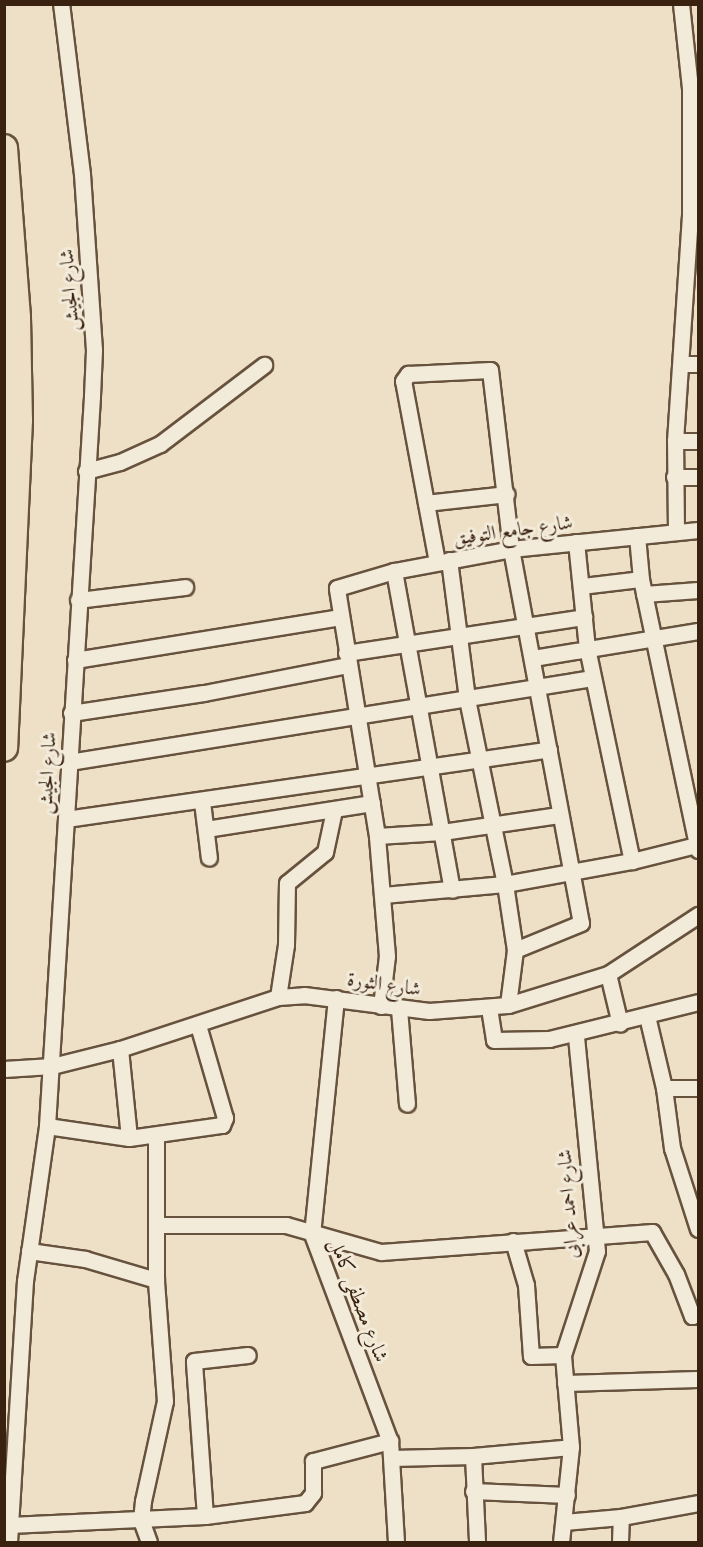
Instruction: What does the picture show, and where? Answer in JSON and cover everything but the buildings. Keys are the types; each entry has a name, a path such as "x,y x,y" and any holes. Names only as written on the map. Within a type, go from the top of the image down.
{"highway":[{"path":"4,148 17,318 19,420 4,748"}],"street":[{"name":"شارع الجيش","path":"9,1542 29,1251 47,1126 52,1066 71,713 89,442 92,326 82,174 61,4"},
{"path":"676,532 675,441 694,237 694,88 681,4"},
{"path":"681,364 699,364"},
{"path":"86,471 120,462 160,444 264,365"},
{"path":"508,1005 514,950 505,884 467,699 443,561 426,503 402,384 408,374 492,371 507,494 511,549 533,658 569,873 581,922 514,950"},
{"path":"675,441 699,441"},
{"path":"674,477 699,477"},
{"path":"426,503 507,494"},
{"name":"شارع جامع التوفيق","path":"341,617 337,588 394,571 511,549 699,530"},
{"path":"383,895 452,891 505,884 697,848 652,638 637,536"},
{"path":"576,542 592,678 632,861"},
{"path":"394,571 416,708 452,891"},
{"path":"78,600 185,586"},
{"path":"582,586 699,590"},
{"path":"75,660 341,617 369,775 377,836 387,956 381,1006"},
{"path":"71,713 204,693 406,644 457,634 584,617"},
{"path":"533,658 699,631"},
{"path":"69,762 592,678"},
{"path":"66,819 202,802 549,749"},
{"path":"202,802 209,858"},
{"path":"206,829 372,803"},
{"path":"278,998 286,945 287,883 325,852 334,810"},
{"path":"377,836 442,832 559,815"},
{"name":"شارع الثورة","path":"5,1069 52,1066 120,1049 278,998 304,995 399,1009 489,1008 508,1005 608,974 699,915"},
{"path":"608,974 620,1024"},
{"name":"شارع مصطفى كامل","path":"336,998 312,1234 390,1441 396,1542"},
{"path":"489,1008 494,1040 576,1035 699,1002"},
{"path":"399,1009 407,1104"},
{"path":"647,1016 664,1088 672,1148 699,1229"},
{"path":"47,1126 129,1138 156,1136 224,1122 198,1025"},
{"name":"شارع احمد عرابى","path":"561,1542 571,1447 563,1355 572,1319 594,1267 596,1235 576,1035"},
{"path":"120,1049 129,1138"},
{"path":"664,1088 699,1088"},
{"path":"148,1542 141,1520 148,1465 165,1401 156,1280 158,1225 156,1136"},
{"path":"158,1225 286,1225 381,1252 473,1248 513,1241 654,1233 692,1316 699,1314"},
{"path":"513,1241 526,1285 531,1356 563,1355"},
{"path":"29,1251 85,1259 156,1280"},
{"path":"205,1516 194,1360 248,1355"},
{"path":"565,1383 699,1379"},
{"path":"9,1525 205,1516 305,1503 313,1493 313,1461 390,1441"},
{"path":"392,1458 473,1456 571,1447"},
{"path":"473,1456 477,1542"},
{"path":"473,1491 567,1495"},
{"path":"564,1522 621,1517 699,1503"},
{"path":"620,1542 621,1517"}]}
